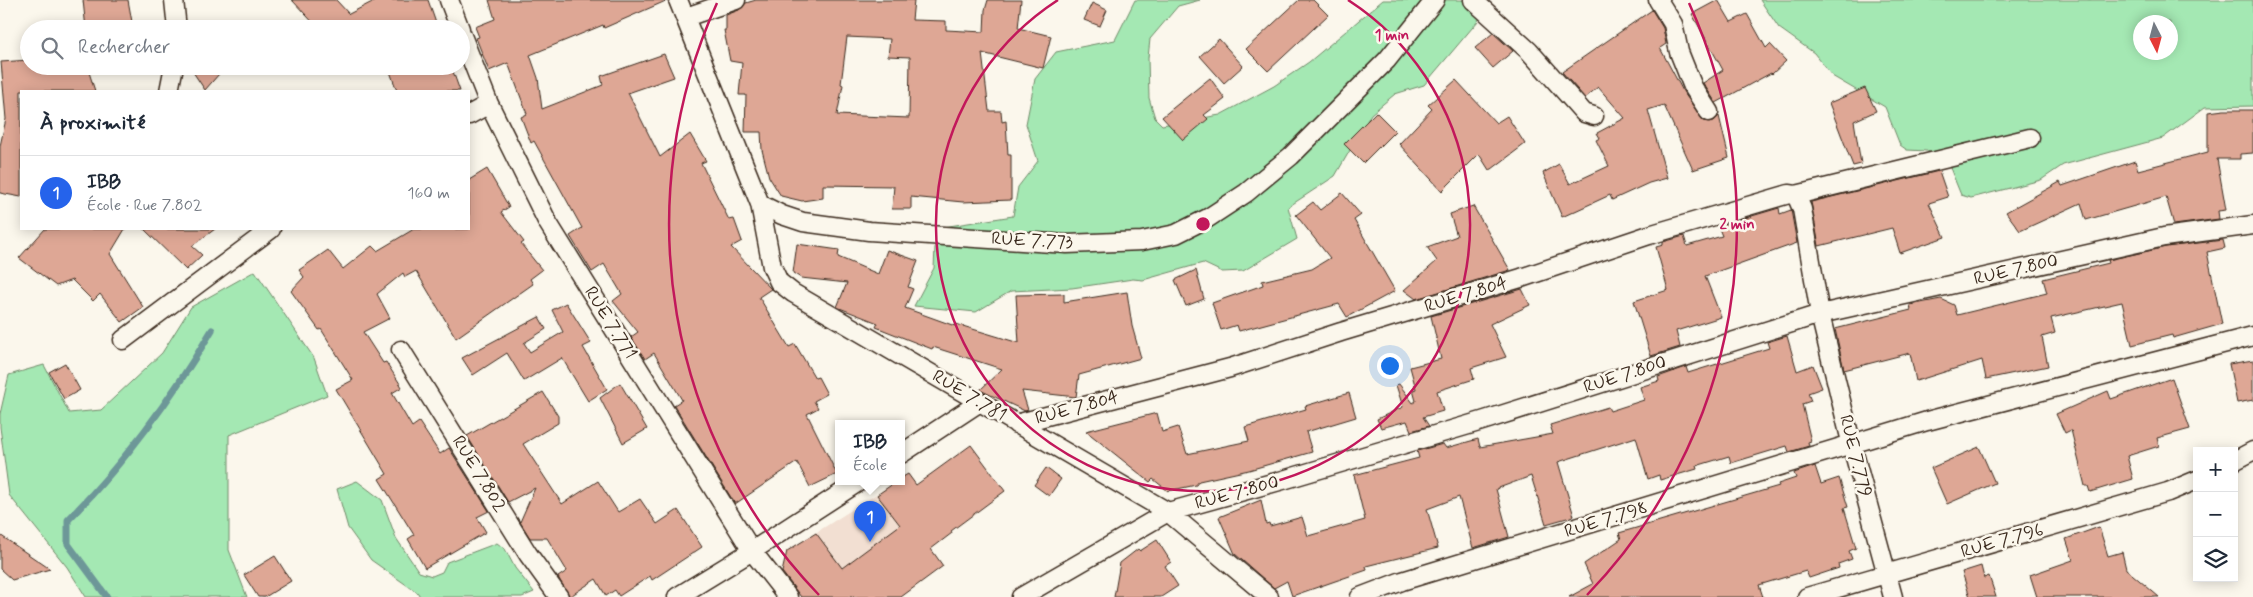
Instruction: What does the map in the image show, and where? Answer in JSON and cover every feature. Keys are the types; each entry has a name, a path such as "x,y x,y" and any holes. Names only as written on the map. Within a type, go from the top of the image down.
{"street":[{"path":"174,0 176,20"},
{"path":"449,0 457,20"},
{"path":"678,0 760,204"},
{"path":"686,17 736,0"},
{"name":"RUE 7.773","path":"760,204 782,215 803,222 869,231 1067,244 1142,241 1176,234 1208,218 1246,193 1291,156 1387,60 1435,0"},
{"path":"1472,0 1529,51 1584,113 1594,116"},
{"path":"1658,0 1673,24 1679,52 1693,87 1709,112"},
{"name":"RUE 7.771","path":"470,56 489,104 548,223 752,551 788,597"},
{"path":"169,90 172,75"},
{"path":"470,115 489,104"},
{"name":"RUE 7.804","path":"1016,424 1230,368 1341,332 1521,278 1648,235 1789,194 1796,195 2030,138"},
{"path":"1796,195 1802,209 1820,314"},
{"name":"RUE 7.781","path":"760,204 772,267 779,282 793,293 1168,512 1270,597"},
{"name":"RUE 7.800","path":"1021,597 1168,512 1482,421 1820,314 2164,237 2253,225"},
{"path":"123,340 270,230"},
{"name":"RUE 7.779","path":"1820,314 1852,446 1893,597"},
{"name":"RUE 7.798","path":"1360,597 1402,581 1852,446 1928,421 2253,336"},
{"name":"RUE 7.802","path":"401,350 528,554 559,597"},
{"path":"905,451 980,402"},
{"path":"2238,459 2253,451"},
{"name":"RUE 7.796","path":"1807,597 2168,492 2193,482"},
{"path":"678,597 854,485"}],"shaded area":[{"path":"908,474 952,533 866,597 801,597 782,572 787,551 891,485 905,485 905,476"}],"green space":[{"path":"1135,0 1200,0 1178,6 1150,39 1148,58 1149,98 1155,118 1162,125 1220,115 1274,86 1309,62 1383,0 1472,0 1483,12 1478,21 1424,85 1395,94 1371,114 1335,176 1288,207 1297,239 1243,271 1222,272 1203,263 1143,280 1133,279 1072,288 1011,291 976,312 914,306 934,268 936,228 1013,216 1018,187 1038,161 1026,124 1035,79 1056,52 1115,40"},
{"path":"1760,0 2253,0 2253,106 2205,107 2163,138 2063,165 2041,180 1971,198 1961,195 1946,158 1927,151 1907,150 1900,145 1885,107 1832,76 1814,53 1779,28"},
{"path":"255,271 314,358 327,395 229,435 229,550 247,597 86,597 67,567 9,495 0,414 9,375 44,365 69,413 101,410 162,353 191,307"},
{"path":"357,481 382,500 396,538 419,572 432,576 442,572 447,562 497,543 505,549 515,568 534,592 522,597 420,597 418,593 371,560 348,528 337,489"}],"building":[{"path":"83,0 128,0 132,20 85,20"},
{"path":"292,0 336,0 349,14 376,0 428,0 435,20 311,20"},
{"path":"489,0 668,0 604,28 603,25 530,55 538,78 542,109 603,85 601,76 664,54 674,77 628,93 660,157 690,134 706,161 701,163 729,220 734,219 742,241 731,247 771,289 759,297 789,347 795,344 815,378 818,377 827,394 814,401 818,408 807,414 835,470 835,475 810,487 797,462 735,504 674,405 682,400 654,353 645,359 631,337 638,332 613,301 622,294 604,264 592,272 570,236 582,228 534,141 531,143 521,117 527,114 508,63 489,71 476,38 479,37 475,27 495,19"},
{"path":"756,0 914,0 912,20 946,21 946,30 984,32 985,10 988,0 1021,0 1018,28 1051,36 1043,68 982,53 989,111 1001,111 1002,122 1006,121 1008,155 1011,155 1011,200 963,202 911,197 911,209 892,209 894,186 823,185 823,198 802,201 781,196 769,177 762,150 761,132 745,132 746,95 739,95 742,63 730,61 724,30 726,30 726,15 739,10 746,3","holes":["847,37 890,39 888,56 910,57 909,118 837,115 843,85 841,84"]},
{"path":"1299,0 1313,0 1328,15 1268,71 1246,49"},
{"path":"1718,0 1731,22 1747,14 1766,48 1770,44 1786,61 1772,74 1716,103 1703,83 1723,70 1692,14"},
{"path":"1092,3 1107,10 1100,26 1084,20"},
{"path":"1652,10 1663,28 1666,44 1660,48 1684,93 1704,121 1714,121 1719,116 1729,158 1693,170 1664,105 1648,110 1667,178 1649,183 1612,200 1610,195 1562,217 1543,173 1559,164 1570,184 1609,166 1596,140 1600,138 1597,133 1625,118 1598,87 1585,98 1562,72"},
{"path":"1493,33 1513,51 1493,68 1475,48"},
{"path":"1219,39 1243,66 1224,83 1200,56"},
{"path":"20,61 20,75 90,75 95,90 20,90 20,197 0,193 0,146 6,119 1,62"},
{"path":"195,75 218,75 205,90"},
{"path":"391,75 454,75 460,90 397,90"},
{"path":"1210,78 1225,99 1204,115 1208,119 1183,140 1162,117"},
{"path":"1456,80 1496,123 1507,116 1525,144 1489,170 1479,154 1442,191 1399,144 1432,109 1428,105"},
{"path":"1865,88 1876,111 1854,121 1861,164 1853,166 1829,103"},
{"path":"2253,110 2253,153 2240,154 2240,159 2217,159 2226,210 2218,211 2219,219 2174,225 2166,197 2086,220 2081,203 2020,231 2006,212 2060,182 2062,186 2135,161 2138,170 2208,152 2208,112"},
{"path":"1376,112 1395,131 1363,163 1344,144"},
{"path":"487,169 509,207 501,212 524,242 521,244 542,270 530,279 533,284 456,338 416,271 405,277 403,273 377,294 390,318 363,332 383,363 386,362 402,387 392,393 412,427 419,422 440,454 449,448 489,511 477,517 486,532 425,568 408,539 414,535 379,479 387,474 336,389 353,380 321,329 319,330 291,291 304,277 299,270 328,250 343,269 372,246 377,251 412,230 470,230 470,179"},
{"path":"1939,171 1948,197 1929,203 1945,237 1900,253 1892,228 1819,246 1811,202"},
{"path":"1342,193 1361,215 1354,220 1395,291 1347,317 1339,304 1239,331 1237,325 1221,330 1212,303 1263,285 1262,281 1312,269 1330,258 1296,215 1313,202 1320,210"},
{"path":"1473,206 1510,270 1416,299 1404,290 1437,261 1427,247 1457,236 1450,214"},
{"path":"1779,208 1780,214 1791,210 1797,243 1705,276 1721,317 1676,331 1680,347 1651,356 1634,301 1668,290 1656,247 1663,245 1663,242 1684,236 1687,246 1722,236 1718,226"},
{"path":"44,230 124,230 110,254 143,307 122,322 100,294 93,301 72,280 56,286 19,258"},
{"path":"145,230 214,230 192,246 202,255 186,270"},
{"path":"2223,240 2225,248 2207,252 2222,324 2173,338 2172,335 2132,345 2122,302 2051,318 2055,333 2042,337 2048,366 1986,379 1982,360 1916,381 1910,353 1844,370 1835,329 1911,310 1910,305 1941,299 1954,305 1957,315 2047,293 2043,279 2109,263 2108,260 2166,247"},
{"path":"797,244 839,250 838,257 878,274 887,250 918,261 908,287 913,289 905,308 955,326 956,324 1019,343 1016,295 1064,294 1064,302 1127,292 1132,326 1141,358 1079,375 1076,397 1022,391 1028,410 1025,411 980,390 1002,369 933,347 932,349 876,327 878,323 837,307 847,283 801,278 793,273"},
{"path":"1196,270 1204,299 1186,306 1175,280"},
{"path":"1522,289 1530,305 1490,324 1506,357 1471,368 1474,379 1437,391 1443,411 1423,417 1429,426 1411,431 1407,421 1381,428 1377,419 1403,407 1396,385 1399,384 1413,403 1416,401 1413,390 1416,389 1410,367 1441,359 1431,316"},
{"path":"566,303 591,343 583,347 607,389 588,401 562,358 524,381 507,353 473,375 462,358 539,317 546,329 524,343 530,352 563,332 552,310"},
{"path":"1787,336 1797,371 1813,365 1822,388 1808,393 1811,401 1802,404 1811,441 1808,442 1809,446 1789,452 1787,446 1731,463 1729,456 1696,466 1697,469 1660,480 1659,475 1648,479 1636,437 1558,462 1574,516 1546,524 1531,476 1496,489 1509,537 1473,548 1459,497 1427,509 1438,548 1366,566 1367,570 1292,596 1287,581 1274,588 1235,554 1219,517 1261,500 1266,524 1269,523 1270,526 1302,517 1308,536 1365,520 1354,475 1419,458 1417,451 1443,444 1446,448 1478,439 1480,447 1553,434 1550,425 1608,407 1610,411 1644,400 1640,387 1659,381 1658,377 1686,367 1688,373 1769,348 1767,342"},
{"path":"2253,360 2253,400 2237,403 2229,364"},
{"path":"65,363 80,390 64,399 49,372"},
{"path":"2172,378 2190,429 2157,438 2159,446 2127,456 2133,479 2090,492 2088,486 2085,486 2071,430 2065,433 2056,414 2108,391 2111,399"},
{"path":"620,383 647,429 623,443 600,398"},
{"path":"543,392 558,416 558,423 523,444 562,504 598,481 618,512 640,499 657,524 678,510 702,547 652,580 650,576 619,596 615,590 606,596 596,579 569,597 558,577 567,571 547,538 530,538 520,522 535,488 508,502 467,436"},
{"path":"1349,393 1356,417 1306,432 1312,452 1249,470 1199,481 1196,485 1168,491 1153,479 1150,482 1086,431 1157,413 1162,432 1178,427 1187,454 1249,441 1245,427 1306,409 1305,406"},
{"path":"971,445 1005,491 951,531 952,533 931,549 943,566 901,597 801,597 782,572 787,551 816,533 842,568 900,525 877,495 891,485 905,485 905,476 908,474 916,485"},
{"path":"1979,447 1995,483 1947,504 1931,468"},
{"path":"1815,466 1821,484 1839,478 1848,507 1844,508 1856,548 1849,551 1852,559 1838,564 1839,568 1809,578 1806,571 1759,585 1763,597 1569,597 1593,584 1584,564 1621,539 1619,533 1779,486 1778,484 1796,478 1794,473"},
{"path":"1046,468 1061,479 1049,496 1034,485"},
{"path":"2099,527 2108,556 2122,552 2126,569 2159,597 2037,597 2030,575 2073,560 2066,539"},
{"path":"0,535 50,569 12,580 0,569"},
{"path":"1157,540 1171,562 1165,566 1178,586 1161,597 1114,597 1120,563 1138,549 1140,551"},
{"path":"275,556 291,581 265,597 258,597 244,575"},
{"path":"1981,566 1984,578 1989,576 1996,597 1970,597 1962,572"}],"waterway":[{"path":"107,597 68,544 68,520 128,453 164,405 212,330"}],"place":[{"name":"IBB","path":"870,542"}]}
